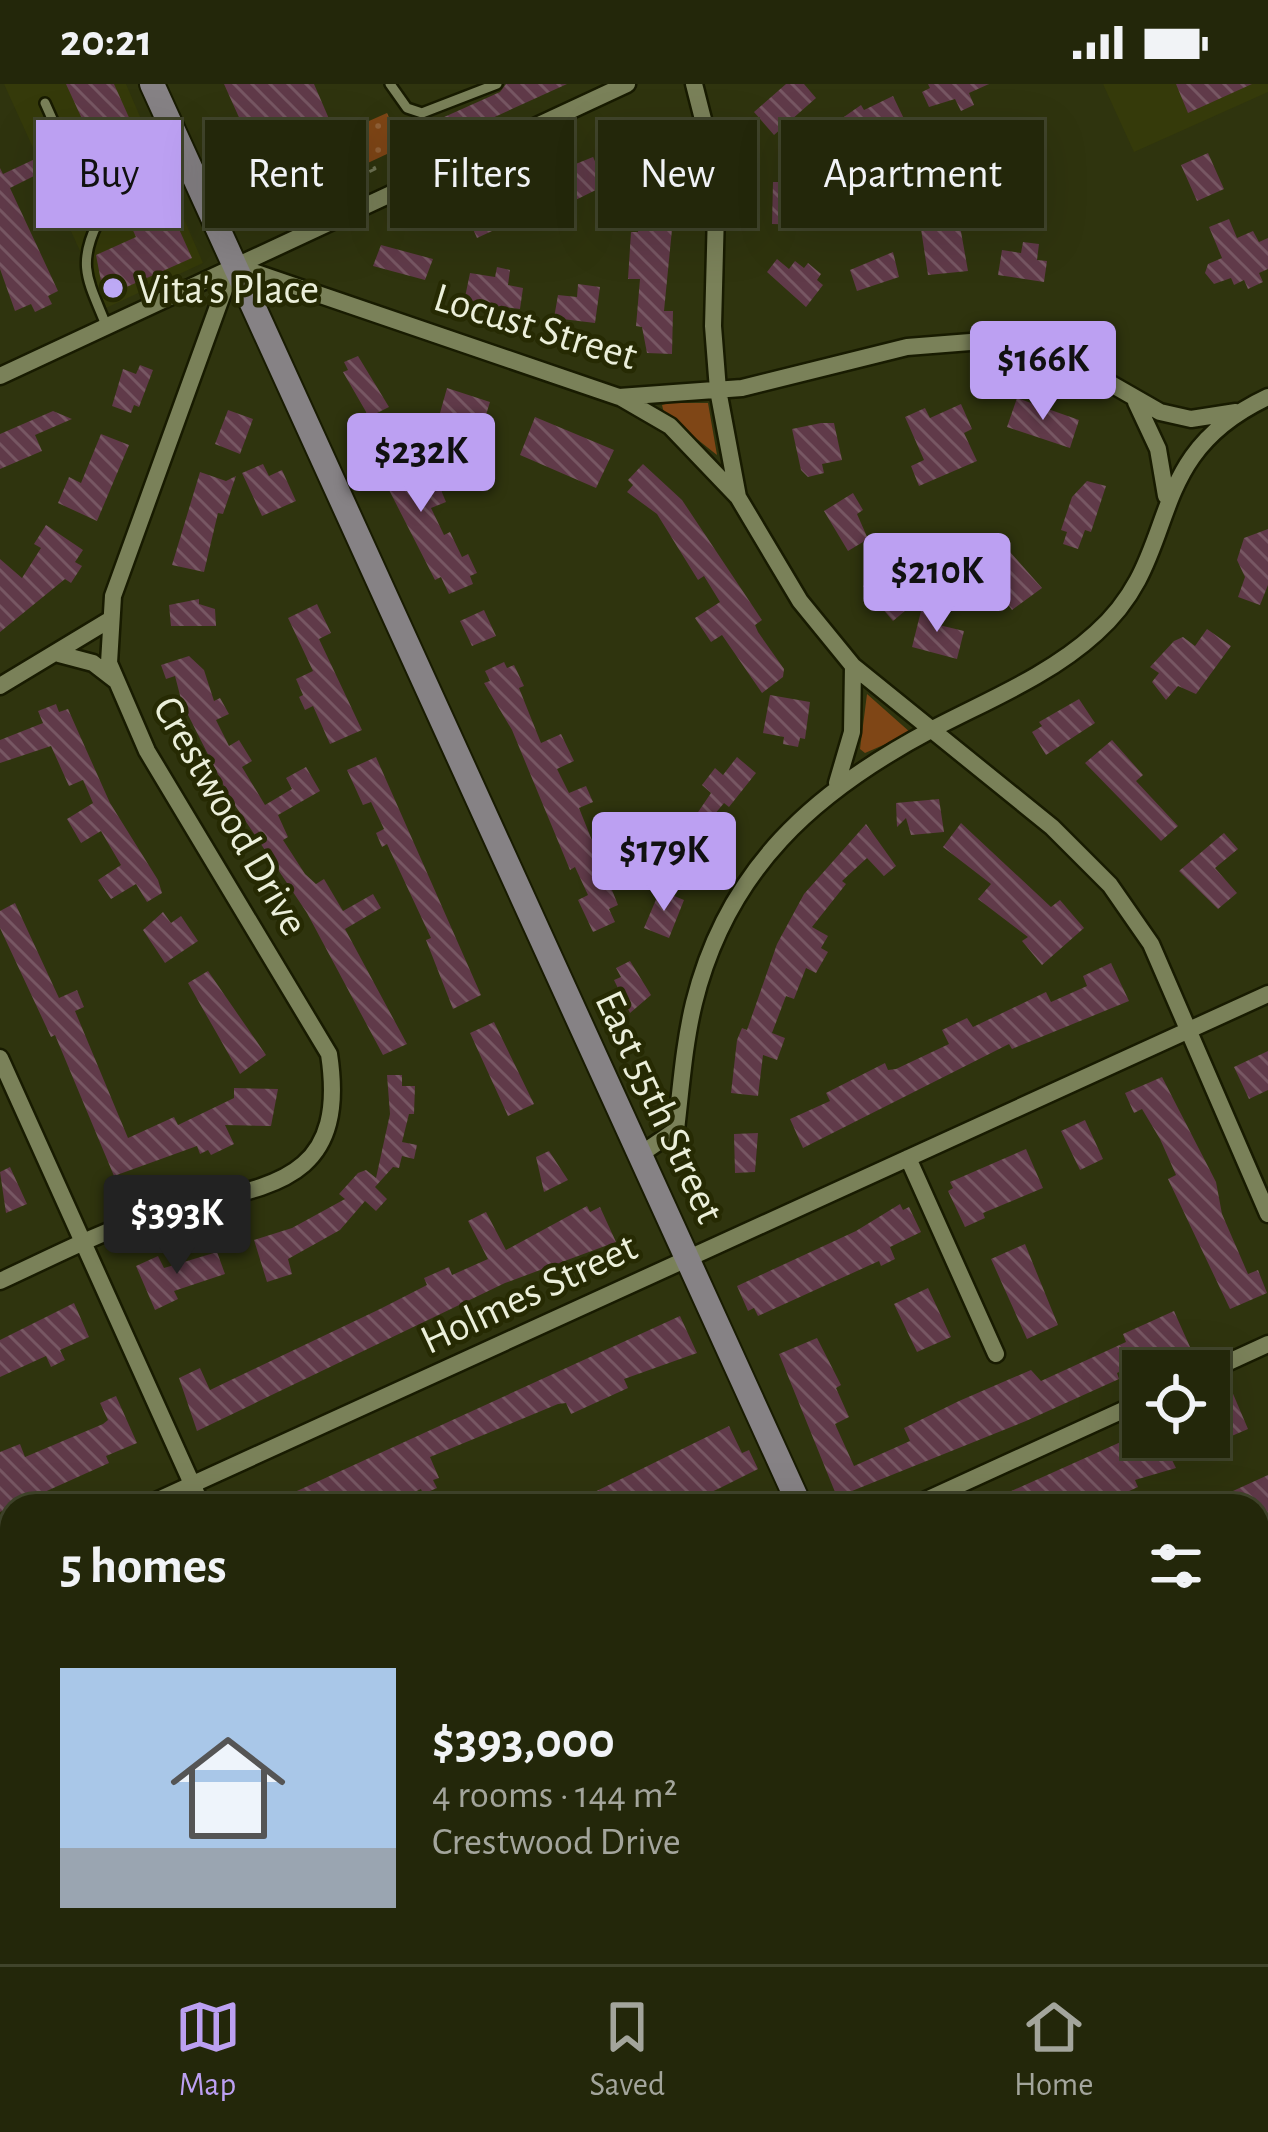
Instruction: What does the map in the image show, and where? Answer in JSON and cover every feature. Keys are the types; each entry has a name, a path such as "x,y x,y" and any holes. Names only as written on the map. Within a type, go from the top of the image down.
{"main road":[{"name":"East 55th Street","path":"152,84 795,1494"}],"street":[{"path":"0,376 627,84"},
{"path":"694,84 717,174 718,390 738,496"},
{"name":"Locust Street","path":"233,265 619,397 718,390 907,347 982,341 1071,361 1135,399 1179,417 1236,412"},
{"name":"Crestwood Drive","path":"0,1281 146,1217 258,1191 294,1175 327,1133 335,1096 329,1054 147,751 109,663 112,596 233,265"},
{"path":"619,397 670,426 738,496 800,601 853,666 1052,827 1110,885 1151,944 1268,1214"},
{"path":"641,1154 676,1130 693,1005 730,908 778,840 836,785 1053,666 1097,633 1139,577 1167,503 1199,444 1236,412 1268,398"},
{"path":"1135,399 1158,449 1167,503"},
{"path":"0,686 111,619"},
{"path":"59,654 94,663 116,681"},
{"path":"836,785 852,732 853,666"},
{"name":"Holmes Street","path":"172,1494 1268,994"},
{"path":"0,1058 196,1494"},
{"path":"908,1158 997,1354"},
{"path":"1230,1361 1268,1344"},
{"path":"939,1494 1122,1411"}],"lane":[{"path":"390,84 407,108 422,113 497,84"},
{"path":"45,103 98,222 85,248 85,271 106,325"}],"path":[{"path":"366,173 375,169 371,161"}],"shaded area":[{"path":"4,84 126,84 141,120 36,120 36,154"},
{"path":"1103,84 1268,84 1268,92 1134,152"},
{"path":"387,113 390,120 390,153 366,164 366,122"},
{"path":"181,212 203,263 106,308 70,228 181,228"},
{"path":"708,403 717,455 664,413 662,405"},
{"path":"867,694 911,733 865,753 860,749"}],"building":[{"path":"66,84 114,84 130,120 82,120"},
{"path":"224,84 314,84 330,120 276,119 240,120"},
{"path":"506,84 567,84 488,120 437,120 500,92"},
{"path":"786,84 804,84 816,98 791,120 781,120 781,129 774,135 754,112"},
{"path":"928,84 989,84 969,93 974,105 961,111 955,99 929,107 922,92 930,88"},
{"path":"1176,84 1252,84 1188,113"},
{"path":"893,96 905,120 841,119 861,105 864,110"},
{"path":"1208,153 1224,189 1197,201 1181,165"},
{"path":"593,157 598,189 574,201 574,165"},
{"path":"36,161 36,175 10,188 58,291 48,296 52,304 35,312 31,304 15,311 0,269 0,168 3,174"},
{"path":"773,182 781,182 781,224 772,224"},
{"path":"1229,219 1237,238 1253,231 1259,242 1268,238 1268,269 1259,273 1263,282 1248,289 1244,280 1234,285 1231,278 1214,284 1205,273 1208,264 1222,258 1209,227"},
{"path":"132,228 179,228 192,258 104,297 96,255 136,237"},
{"path":"473,228 499,228 477,238"},
{"path":"638,228 672,228 664,311 673,311 672,354 647,353 642,327 636,326 640,279 628,279 631,232"},
{"path":"960,228 968,271 928,275 921,229"},
{"path":"1023,242 1039,244 1037,260 1047,261 1044,282 998,275 1002,250 1021,253"},
{"path":"381,245 433,259 425,280 373,266"},
{"path":"893,252 899,277 857,291 850,270"},
{"path":"777,259 789,269 795,261 804,268 808,263 821,274 817,280 823,285 806,307 767,272"},
{"path":"497,267 510,270 508,285 523,288 520,309 464,302 470,273 495,277"},
{"path":"578,284 600,287 595,323 554,318 558,295 577,297"},
{"path":"358,356 389,407 369,417 343,372 348,370 344,362"},
{"path":"140,365 153,370 139,407 134,405 131,413 112,406 123,369 136,374"},
{"path":"447,388 490,402 485,418 472,413 469,422 440,413"},
{"path":"1017,398 1079,420 1070,448 1007,427"},
{"path":"961,404 972,429 964,433 977,461 919,486 911,466 924,460 905,417 925,408 930,418"},
{"path":"228,410 253,419 240,454 215,444"},
{"path":"53,411 72,419 35,435 42,451 0,469 0,434"},
{"path":"535,417 614,450 596,488 520,455"},
{"path":"834,423 842,460 822,464 824,473 808,477 801,470 792,429"},
{"path":"388,428 417,492 438,483 446,502 431,508 444,535 450,532 462,557 468,554 477,573 470,576 473,584 449,594 441,577 435,580 363,439"},
{"path":"101,434 129,445 97,521 58,503 69,477 81,483"},
{"path":"263,464 269,476 282,470 296,501 262,516 242,473"},
{"path":"643,464 682,500 762,620 755,625 758,632 784,669 783,677 762,693 722,635 711,642 695,618 720,602 704,576 698,580 657,514 627,492 633,485 628,480"},
{"path":"200,472 226,481 236,476 223,514 218,513 204,572 172,565"},
{"path":"1087,481 1106,486 1091,532 1085,530 1078,549 1063,544 1067,532 1061,530 1072,497"},
{"path":"853,493 863,510 857,514 868,539 848,551 824,511"},
{"path":"46,525 83,550 75,562 82,566 71,583 65,579 0,632 0,559 22,578 41,548 34,544"},
{"path":"1268,529 1268,585 1260,605 1238,597 1245,577 1237,560 1244,538"},
{"path":"1010,552 1042,588 1012,610 995,587 1008,577 996,562"},
{"path":"881,572 898,591 906,584 919,599 893,621 863,586"},
{"path":"199,599 199,604 215,609 216,626 171,626 169,605"},
{"path":"317,604 331,633 319,639 362,730 330,744 313,706 305,710 299,697 303,695 296,679 313,671 288,618"},
{"path":"922,607 942,612 939,625 964,631 957,659 912,647"},
{"path":"484,610 496,636 472,646 460,621"},
{"path":"1207,629 1231,646 1196,694 1178,686 1166,700 1152,682 1159,673 1150,667 1174,641 1183,637 1195,646"},
{"path":"189,656 204,670 214,701 220,698 229,714 216,720 229,746 239,740 252,761 242,767 265,805 292,789 286,778 306,767 320,791 278,815 288,837 283,840 305,874 316,884 324,879 343,911 373,894 381,908 345,929 407,1044 383,1055 307,913 230,798 182,703 175,676 166,679 161,665"},
{"path":"504,662 507,668 514,665 524,686 519,688 541,743 561,734 574,761 557,769 569,793 586,786 593,802 579,808 618,905 609,909 615,922 593,932 578,900 588,895 575,867 570,870 512,730 484,683 490,681 485,671"},
{"path":"770,695 810,702 805,739 800,738 798,747 783,744 784,737 763,733"},
{"path":"1079,699 1095,723 1046,755 1032,732 1042,726 1039,722"},
{"path":"56,704 59,712 68,709 110,803 158,880 162,893 147,902 136,884 111,899 98,880 121,865 101,831 81,843 67,819 93,803 83,780 69,786 51,746 0,763 0,740 43,723 38,711"},
{"path":"1112,740 1143,775 1136,781 1178,826 1161,841 1085,763"},
{"path":"376,757 481,995 453,1009 426,940 431,938 387,844 382,847 376,833 384,829 371,802 363,805 347,770"},
{"path":"737,757 756,773 729,807 724,803 704,827 714,834 688,871 674,861 680,854 673,849 711,793 702,785 715,768 723,775"},
{"path":"939,799 944,832 911,835 906,818 897,827 896,803"},
{"path":"961,823 1051,907 1060,900 1084,928 1042,965 1022,941 1028,937 978,899 991,884 943,847"},
{"path":"866,824 896,866 884,876 867,858 842,881 846,884 812,927 828,936 821,948 828,952 816,973 806,968 794,999 786,996 772,1033 785,1038 777,1060 763,1055 758,1096 731,1093 737,1040 742,1028 747,1030 777,944 804,894"},
{"path":"1224,833 1238,849 1215,868 1237,893 1218,909 1179,871"},
{"path":"660,890 684,900 669,938 644,928"},
{"path":"15,903 59,998 77,990 84,1007 75,1011 128,1138 174,1117 178,1125 234,1098 234,1088 278,1089 271,1126 225,1125 234,1144 211,1155 208,1150 200,1154 197,1146 114,1176 55,1035 51,1037 0,928 0,911"},
{"path":"163,912 171,923 181,916 198,941 165,963 143,930"},
{"path":"630,961 651,995 630,1013 614,980 621,977 616,968"},
{"path":"1111,963 1129,1001 1012,1049 1009,1044 803,1148 790,1119 830,1101 826,1093 885,1063 888,1070 896,1069 949,1044 942,1030 967,1018 973,1027 1046,992 1051,1002 1087,986 1083,976"},
{"path":"208,971 266,1055 240,1074 188,983"},
{"path":"494,1022 534,1104 508,1116 470,1033"},
{"path":"1268,1051 1268,1090 1249,1099 1234,1067"},
{"path":"387,1075 402,1075 402,1086 415,1086 414,1114 409,1114 402,1142 417,1145 414,1159 402,1156 399,1168 393,1167 375,1187 387,1199 376,1211 365,1201 340,1230 288,1259 292,1274 267,1282 254,1240 292,1228 345,1199 339,1194 358,1173 366,1170 376,1178 390,1114"},
{"path":"1162,1077 1216,1182 1222,1214 1248,1274 1258,1270 1267,1293 1230,1309 1168,1179 1176,1175 1160,1139 1142,1109 1134,1113 1125,1093"},
{"path":"1085,1120 1103,1159 1080,1170 1061,1131"},
{"path":"758,1133 755,1172 735,1173 734,1134"},
{"path":"1026,1149 1043,1188 983,1213 985,1218 965,1227 948,1191 953,1188 950,1182"},
{"path":"549,1151 568,1180 544,1192 536,1157"},
{"path":"10,1167 27,1204 6,1213 0,1172"},
{"path":"900,1204 903,1210 909,1207 921,1232 890,1247 895,1259 881,1266 879,1261 758,1316 754,1308 748,1311 737,1286 856,1231"},
{"path":"587,1206 590,1212 600,1207 616,1242 505,1283 197,1431 179,1378 200,1368 210,1390 427,1285 424,1278 449,1267 452,1275 488,1259 468,1221 486,1212 506,1250"},
{"path":"1025,1244 1058,1325 1027,1339 991,1259"},
{"path":"217,1252 225,1274 174,1291 178,1299 155,1310 136,1266 158,1256 164,1268"},
{"path":"928,1288 951,1337 917,1352 894,1304"},
{"path":"74,1303 89,1337 60,1350 65,1360 51,1367 46,1356 0,1377 0,1340"},
{"path":"1174,1311 1190,1347 1122,1350 1119,1379 844,1494 836,1494 779,1354 817,1338 841,1385 836,1388 849,1417 835,1424 854,1466 910,1441 904,1428 959,1401 1031,1370 1041,1381 1126,1342 1123,1334"},
{"path":"680,1316 697,1353 624,1379 628,1388 571,1414 566,1403 558,1404 430,1457 439,1478 433,1480 437,1488 423,1494 421,1489 410,1494 290,1494"},
{"path":"1230,1389 1248,1429 1230,1437"},
{"path":"116,1396 137,1443 106,1456 109,1463 40,1494 0,1494 0,1452 20,1444 25,1457 103,1424 108,1420 100,1403"},
{"path":"729,1426 742,1453 749,1450 758,1469 706,1494 590,1494"},
{"path":"1122,1441 1122,1458 1176,1458 1172,1460 1176,1468 1135,1480 1138,1487 1122,1494 1005,1494"},
{"path":"1268,1475 1268,1494 1226,1494"}],"place":[{"name":"Vita's Place","path":"113,288"}]}
